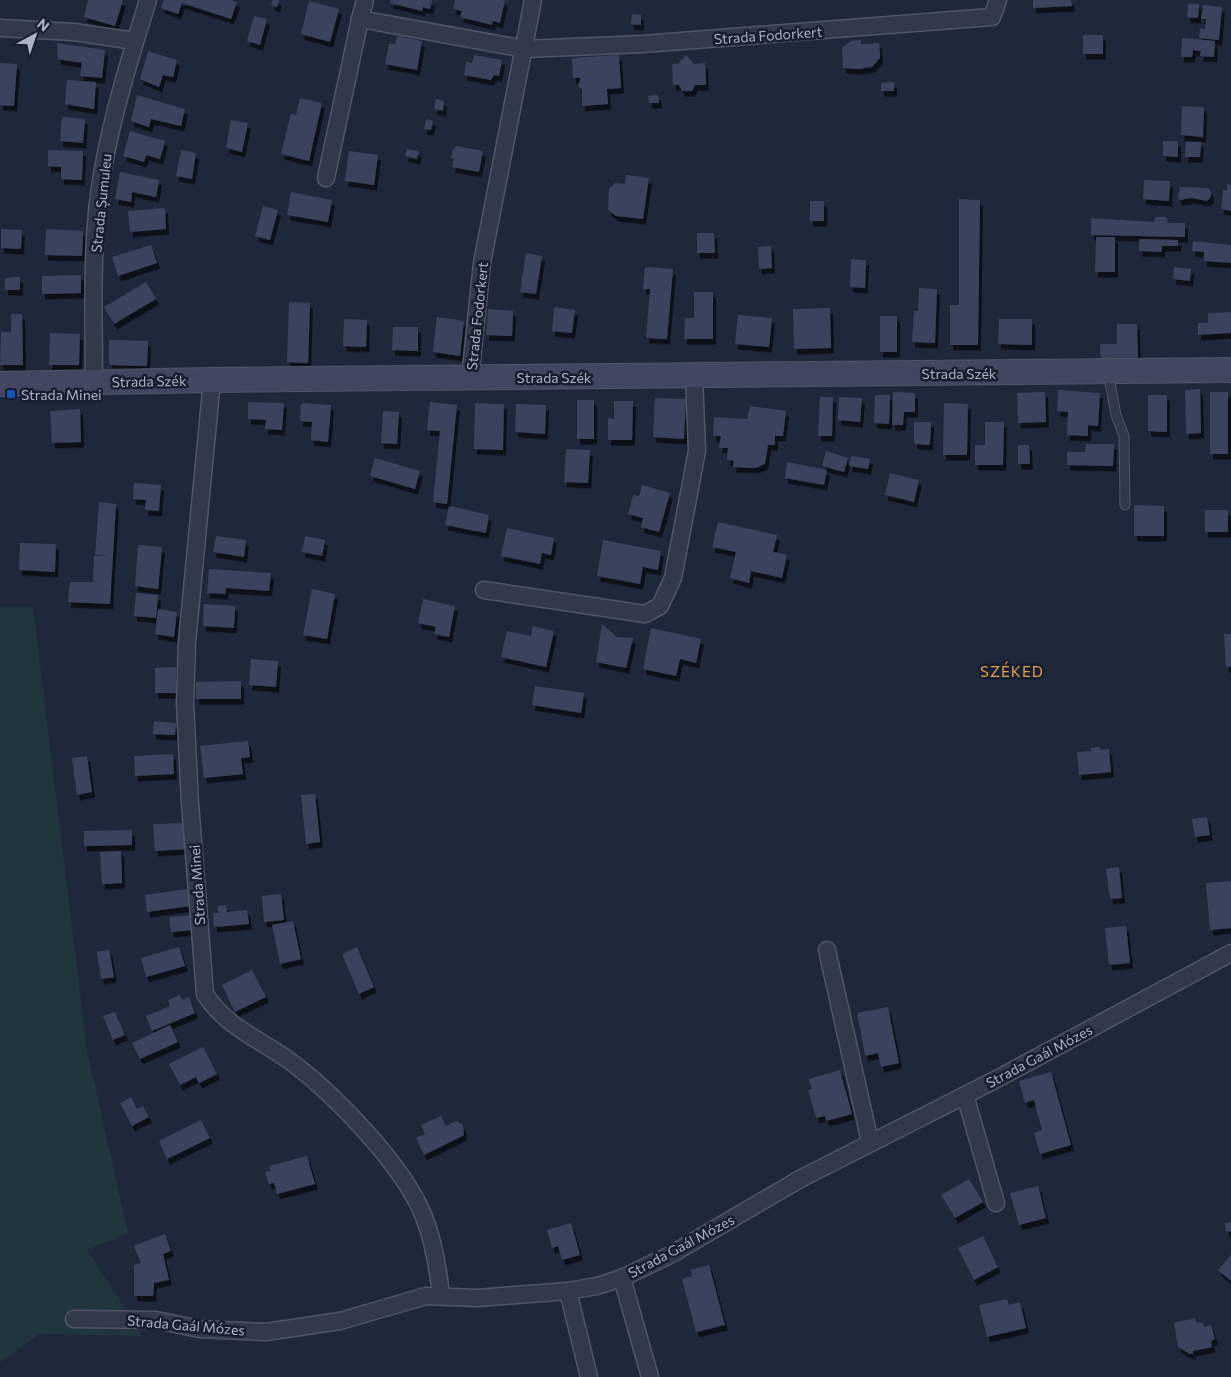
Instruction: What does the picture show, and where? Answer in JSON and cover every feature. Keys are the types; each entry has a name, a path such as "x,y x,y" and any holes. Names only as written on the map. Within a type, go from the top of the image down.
{"street":[{"name":"Strada Șumuleu","path":"94,381 94,274 102,170 113,120 148,0"},
{"path":"326,178 365,0"},
{"name":"Strada Fodorkert","path":"470,378 482,263 533,0"},
{"name":"Strada Fodorkert","path":"360,19 525,49 662,43 992,17 998,0"},
{"path":"0,28 74,32 135,41"},
{"name":"Strada Szék","path":"0,384 94,381 1231,370"},
{"path":"484,590 645,614 660,606 673,578 697,451 694,376"},
{"name":"Strada Minei","path":"212,380 187,642 185,704 190,803 205,994 213,1007 231,1023 293,1063 324,1089 395,1167 411,1191 424,1216 436,1252 441,1295"},
{"path":"828,950 870,1142"},
{"name":"Strada Gaál Mózes","path":"74,1319 156,1320 199,1329 266,1332 340,1321 426,1296 441,1295 458,1298 477,1298 568,1291 597,1286 622,1278 672,1254 800,1179 1231,953"},
{"path":"965,1094 996,1203"},
{"path":"622,1278 650,1377"},
{"path":"568,1291 589,1377"}],"lane":[{"path":"1108,372 1116,415 1124,436 1126,505"}],"shaded area":[{"path":"0,607 33,607 87,1050 128,1234 87,1249 142,1336 39,1334 0,1362"}],"building":[{"path":"88,0 123,0 115,26 84,17"},
{"path":"164,0 231,0 237,2 231,19 182,3 178,14 161,8"},
{"path":"273,0 279,0 277,7 271,5"},
{"path":"391,0 432,0 430,9 423,7 422,11 390,3"},
{"path":"455,0 505,0 500,23 493,21 492,25 460,17 462,11 453,9"},
{"path":"1033,0 1071,0 1072,6 1033,8"},
{"path":"309,1 339,9 330,42 301,34"},
{"path":"1188,4 1199,4 1198,18 1187,17"},
{"path":"1203,5 1222,7 1219,40 1199,38 1200,28 1205,29 1206,19 1201,19"},
{"path":"632,14 641,15 641,25 631,24"},
{"path":"254,16 267,19 260,45 247,41"},
{"path":"1083,35 1103,35 1103,54 1083,54"},
{"path":"397,36 422,41 417,70 385,64 389,44 395,44"},
{"path":"1182,38 1215,41 1214,57 1200,56 1201,51 1193,50 1192,57 1181,57"},
{"path":"861,40 861,44 879,43 880,58 872,67 859,69 843,68 842,48 851,41"},
{"path":"57,43 105,50 102,78 80,76 82,63 58,59"},
{"path":"148,51 177,60 173,77 163,75 159,87 140,79"},
{"path":"474,55 502,60 499,76 494,75 491,80 464,75 466,62 472,63"},
{"path":"619,55 621,88 607,89 608,104 582,106 582,89 578,86 581,78 573,78 572,58"},
{"path":"686,55 694,64 705,63 706,85 695,85 692,91 682,91 679,85 673,85 672,64 678,64"},
{"path":"0,63 17,64 14,106 0,105"},
{"path":"67,80 96,82 94,109 65,104"},
{"path":"894,82 894,91 881,91 881,83"},
{"path":"137,95 185,109 181,126 151,119 149,127 131,121"},
{"path":"658,95 659,103 649,103 648,96"},
{"path":"300,98 322,103 309,161 281,154 291,113 296,115"},
{"path":"436,99 444,101 443,111 434,109"},
{"path":"1182,106 1204,107 1203,137 1181,135"},
{"path":"62,117 85,119 83,143 60,141"},
{"path":"426,119 433,121 431,130 424,129"},
{"path":"231,120 248,123 242,152 226,148"},
{"path":"130,131 165,141 160,159 146,155 144,162 123,156"},
{"path":"1163,141 1178,141 1178,157 1163,156"},
{"path":"1186,142 1201,142 1200,157 1185,157"},
{"path":"456,146 483,151 479,172 452,167 454,158 451,158 453,149"},
{"path":"407,149 419,151 417,159 405,156"},
{"path":"48,150 83,151 82,180 61,179 61,167 48,166"},
{"path":"181,150 196,153 192,179 176,176"},
{"path":"349,151 378,155 374,185 345,181"},
{"path":"120,172 159,180 156,197 132,192 131,202 115,199"},
{"path":"626,175 649,178 643,219 616,216 608,210 609,189 615,183 625,184"},
{"path":"1144,180 1170,181 1169,201 1143,199"},
{"path":"1227,184 1231,185 1231,211 1221,209 1223,190 1227,190"},
{"path":"1180,187 1208,188 1211,192 1211,197 1207,201 1191,198 1180,200 1178,197"},
{"path":"291,192 332,200 328,222 287,215"},
{"path":"959,199 980,200 978,345 950,345 950,305 959,305"},
{"path":"810,201 824,201 824,221 810,221"},
{"path":"263,206 278,210 270,240 255,236"},
{"path":"165,208 166,229 130,232 128,211"},
{"path":"1155,217 1166,217 1168,223 1185,223 1185,237 1091,235 1091,218 1154,222"},
{"path":"1,229 22,230 21,249 1,248"},
{"path":"46,229 83,231 82,256 45,255"},
{"path":"697,233 714,233 715,253 697,253"},
{"path":"1096,237 1115,237 1115,272 1095,272"},
{"path":"1139,239 1178,240 1178,246 1162,246 1162,252 1139,251"},
{"path":"1193,241 1231,245 1231,263 1204,261 1204,252 1192,251"},
{"path":"151,245 157,263 118,276 112,257"},
{"path":"771,246 772,268 759,269 758,247"},
{"path":"526,253 542,256 536,294 520,292"},
{"path":"851,259 866,260 865,288 850,287"},
{"path":"645,267 673,269 667,339 646,338 650,289 643,289"},
{"path":"1174,267 1191,269 1190,281 1173,279"},
{"path":"81,275 81,293 42,294 42,276"},
{"path":"20,277 20,290 5,290 5,278"},
{"path":"146,282 156,299 114,324 104,307"},
{"path":"919,288 937,289 935,343 912,342 914,311 918,311"},
{"path":"694,292 713,292 713,339 684,339 685,318 694,318"},
{"path":"289,302 310,303 308,363 287,362"},
{"path":"554,307 575,310 572,333 552,331"},
{"path":"830,308 831,348 794,349 793,309"},
{"path":"488,309 513,311 512,336 486,335"},
{"path":"1231,312 1231,333 1198,335 1198,323 1208,323 1208,313"},
{"path":"11,314 22,314 23,365 0,365 1,332 11,332"},
{"path":"738,315 772,318 769,347 735,344"},
{"path":"880,316 897,316 897,352 880,352"},
{"path":"437,317 464,321 460,356 433,352"},
{"path":"344,319 367,320 366,347 343,346"},
{"path":"999,319 1032,319 1032,345 998,344"},
{"path":"1117,324 1137,324 1138,360 1101,361 1100,344 1117,344"},
{"path":"393,327 418,327 418,351 392,350"},
{"path":"50,333 80,334 79,365 49,365"},
{"path":"109,340 148,341 147,366 109,365"},
{"path":"1200,389 1201,433 1186,434 1185,390"},
{"path":"1058,390 1100,393 1098,426 1088,425 1088,436 1067,435 1068,412 1057,411"},
{"path":"893,392 915,393 915,412 904,412 903,425 892,425"},
{"path":"1045,392 1046,422 1018,423 1017,393"},
{"path":"1210,392 1228,392 1228,454 1210,454"},
{"path":"875,395 890,395 889,424 874,423"},
{"path":"1148,395 1167,395 1167,432 1148,431"},
{"path":"820,397 833,397 832,436 818,436"},
{"path":"839,397 862,398 860,422 838,420"},
{"path":"655,398 686,399 684,439 653,437"},
{"path":"577,400 594,400 594,439 577,439"},
{"path":"614,401 633,401 632,440 608,440 608,418 614,419"},
{"path":"248,402 284,403 282,430 265,429 266,420 248,419"},
{"path":"430,402 457,405 447,504 433,502 440,431 427,430"},
{"path":"301,403 331,405 328,442 311,440 312,422 300,421"},
{"path":"475,403 504,404 503,450 474,449"},
{"path":"944,403 968,404 967,455 943,455"},
{"path":"516,404 546,405 545,434 515,432"},
{"path":"750,406 786,411 783,436 775,436 775,445 768,445 765,464 755,468 733,467 734,461 727,460 728,448 719,448 721,436 713,436 714,417 747,419"},
{"path":"80,409 81,442 52,443 50,411"},
{"path":"383,411 399,412 397,444 381,443"},
{"path":"914,422 931,422 930,445 914,444"},
{"path":"985,422 1004,422 1003,465 975,465 975,445 985,445"},
{"path":"1086,444 1114,444 1113,466 1067,465 1067,452 1085,452"},
{"path":"1018,445 1029,445 1030,464 1018,464"},
{"path":"566,449 590,450 588,483 564,482"},
{"path":"826,451 848,458 844,472 822,466"},
{"path":"851,456 870,459 868,469 849,466"},
{"path":"375,458 420,471 415,489 370,476"},
{"path":"787,462 827,470 824,485 785,478"},
{"path":"890,473 919,480 914,502 885,495"},
{"path":"134,483 161,485 159,511 145,510 146,500 133,499"},
{"path":"642,485 670,493 659,532 641,527 643,518 628,514 633,495 639,496"},
{"path":"99,502 116,504 110,604 68,602 70,582 93,582 94,556 109,556 95,555"},
{"path":"1134,505 1164,506 1164,536 1134,536"},
{"path":"449,506 489,515 486,533 445,525"},
{"path":"1205,510 1228,510 1228,532 1205,532"},
{"path":"718,522 777,535 773,552 787,555 782,578 751,571 749,583 730,578 736,552 712,547"},
{"path":"507,528 554,538 551,555 542,553 540,564 501,556"},
{"path":"216,536 246,540 244,557 213,552"},
{"path":"305,536 325,540 322,556 302,552"},
{"path":"603,540 661,551 658,570 643,567 640,584 597,576"},
{"path":"20,543 56,544 55,572 19,570"},
{"path":"138,545 162,547 158,589 135,586"},
{"path":"209,569 271,573 269,591 226,588 225,594 207,593"},
{"path":"312,589 335,594 327,639 303,635"},
{"path":"136,593 158,595 156,618 134,616"},
{"path":"423,599 455,606 449,637 434,634 436,627 418,623"},
{"path":"204,604 235,606 234,628 203,626"},
{"path":"158,609 177,612 174,637 155,634"},
{"path":"602,624 617,637 633,638 626,668 596,662"},
{"path":"533,626 554,631 546,667 501,657 507,631 531,636"},
{"path":"651,628 701,639 696,663 680,659 676,676 643,669"},
{"path":"1224,634 1231,634 1231,667 1226,667"},
{"path":"251,659 278,661 276,687 249,685"},
{"path":"176,667 176,693 155,693 155,668"},
{"path":"241,681 241,699 196,699 196,682"},
{"path":"535,686 584,693 581,713 532,705"},
{"path":"154,721 176,723 175,735 153,734"},
{"path":"248,741 250,757 241,758 243,774 204,778 200,746"},
{"path":"1100,747 1100,750 1109,749 1111,772 1079,775 1077,752 1091,751 1091,748"},
{"path":"173,754 174,774 135,776 134,756"},
{"path":"87,756 92,792 77,795 72,758"},
{"path":"315,794 320,842 306,844 301,795"},
{"path":"1207,817 1210,835 1195,837 1192,819"},
{"path":"183,823 187,849 155,851 153,824"},
{"path":"132,830 132,845 84,846 84,831"},
{"path":"121,851 122,883 102,884 100,852"},
{"path":"1119,867 1122,898 1110,899 1106,869"},
{"path":"1231,881 1231,928 1210,930 1206,883"},
{"path":"187,889 190,906 147,912 145,895"},
{"path":"281,894 284,920 264,922 262,896"},
{"path":"226,905 227,912 247,910 249,924 214,927 213,913 218,913 217,906"},
{"path":"192,915 193,930 171,932 169,917"},
{"path":"293,921 301,959 280,964 272,925"},
{"path":"1126,926 1130,963 1109,965 1105,928"},
{"path":"179,947 185,966 146,977 141,958"},
{"path":"357,947 374,987 359,994 342,954"},
{"path":"109,950 114,977 101,979 97,952"},
{"path":"252,970 266,997 235,1012 222,985"},
{"path":"180,995 182,1000 189,997 195,1013 152,1031 146,1016 170,1006 168,1000"},
{"path":"888,1007 899,1063 881,1067 878,1053 865,1056 857,1013"},
{"path":"115,1012 125,1035 113,1040 103,1016"},
{"path":"170,1025 178,1042 140,1059 132,1043"},
{"path":"203,1047 217,1074 199,1083 196,1077 180,1085 169,1064"},
{"path":"840,1070 852,1114 826,1121 825,1116 816,1118 808,1090 812,1089 809,1079"},
{"path":"1051,1072 1071,1145 1040,1154 1034,1133 1042,1130 1034,1100 1025,1103 1019,1081"},
{"path":"131,1097 137,1109 143,1106 149,1117 132,1126 120,1103"},
{"path":"441,1116 446,1126 457,1121 463,1125 464,1135 424,1155 416,1138 425,1134 421,1125"},
{"path":"201,1120 210,1138 167,1159 159,1141"},
{"path":"307,1156 315,1184 277,1194 274,1183 269,1184 265,1172 271,1171 269,1166"},
{"path":"969,1179 983,1202 955,1218 941,1195"},
{"path":"1038,1186 1046,1218 1019,1225 1010,1193"},
{"path":"1231,1222 1231,1231 1226,1232 1225,1223"},
{"path":"571,1223 580,1255 562,1260 558,1246 552,1248 547,1230"},
{"path":"165,1234 171,1251 163,1254 169,1280 154,1283 153,1296 134,1296 134,1265 141,1263 134,1246"},
{"path":"983,1236 998,1267 974,1280 958,1248"},
{"path":"1231,1255 1231,1281 1218,1270"},
{"path":"709,1265 725,1325 696,1332 682,1279 692,1276 691,1270"},
{"path":"1007,1299 1009,1305 1020,1302 1026,1328 987,1337 979,1305"},
{"path":"1195,1318 1196,1322 1203,1323 1204,1327 1211,1325 1215,1339 1211,1341 1212,1347 1193,1351 1193,1354 1190,1354 1178,1347 1174,1323"}],"place":[{"name":"Strada Minei","path":"11,394"}],"district":[{"name":"SZÉKED","path":"1012,671"}]}
